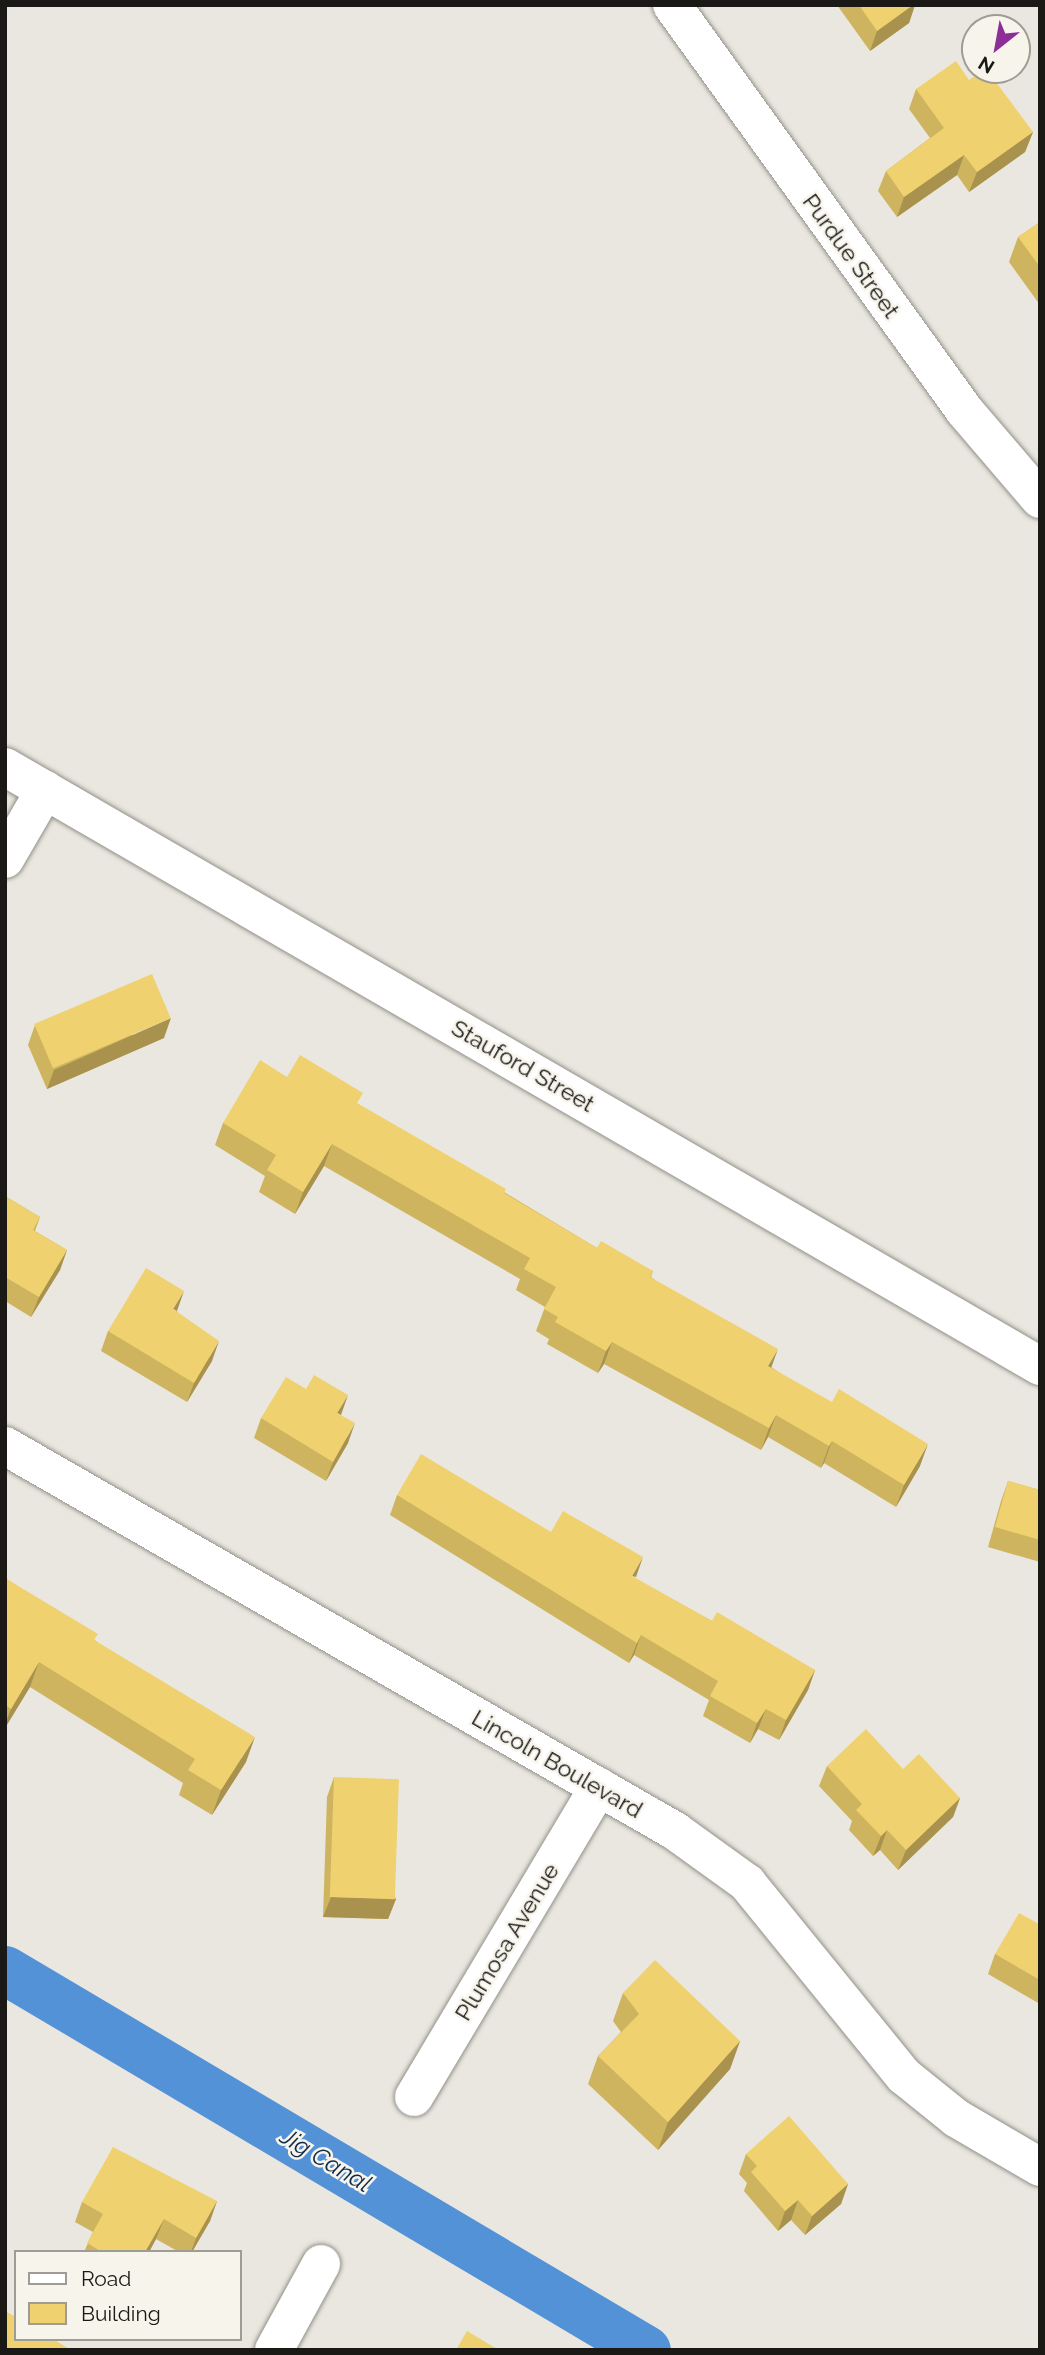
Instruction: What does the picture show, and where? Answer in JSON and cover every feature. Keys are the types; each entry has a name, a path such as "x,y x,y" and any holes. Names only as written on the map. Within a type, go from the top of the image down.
{"street":[{"name":"Purdue Street","path":"672,5 964,411 1040,499"},
{"name":"Stauford Street","path":"5,768 1040,1366"},
{"path":"5,859 45,790"},
{"name":"Lincoln Boulevard","path":"5,1446 676,1831 747,1883 904,2076 956,2118 1040,2167"},
{"name":"Plumosa Avenue","path":"414,2097 599,1787"},
{"path":"274,2350 321,2264"}],"building":[{"path":"859,5 913,5 877,31"},
{"path":"956,61 961,68 961,84 997,84 1033,132 977,172 964,155 904,197 886,171 944,128 916,89"},
{"path":"1040,222 1040,267 1018,237"},
{"path":"152,974 171,1018 53,1068 34,1024"},
{"path":"300,1055 363,1093 357,1103 506,1189 504,1193 597,1248 601,1241 653,1271 650,1277 778,1349 768,1366 832,1402 839,1389 928,1444 904,1485 832,1441 829,1446 776,1415 769,1428 612,1342 606,1351 555,1322 558,1317 544,1309 556,1287 524,1269 530,1258 332,1144 303,1192 267,1170 276,1155 223,1123 260,1060 287,1077"},
{"path":"5,1196 40,1217 33,1230 67,1250 39,1297 5,1277"},
{"path":"146,1268 184,1291 173,1309 219,1341 194,1383 108,1331"},
{"path":"314,1375 348,1395 337,1413 355,1423 333,1462 261,1418 286,1377 306,1389"},
{"path":"421,1454 551,1532 563,1511 643,1557 632,1576 712,1621 717,1612 815,1670 786,1720 766,1709 757,1723 710,1696 718,1681 641,1635 637,1643 397,1495"},
{"path":"1008,1481 1040,1490 1040,1540 995,1527"},
{"path":"5,1578 98,1634 94,1640 255,1737 221,1790 188,1770 195,1759 39,1662 11,1709 5,1705"},
{"path":"866,1729 903,1769 919,1754 960,1798 906,1850 887,1830 881,1836 856,1810 862,1804 827,1766"},
{"path":"334,1777 399,1779 395,1899 330,1897"},
{"path":"1019,1913 1040,1923 1040,1980 995,1954"},
{"path":"655,1960 740,2041 668,2122 598,2056 639,2014 623,1993"},
{"path":"789,2116 848,2184 812,2216 798,2200 785,2211 751,2172 757,2166 746,2154"},
{"path":"113,2147 217,2201 196,2238 164,2219 146,2250 99,2250 87,2243 103,2214 82,2202"},
{"path":"5,2311 14,2316 14,2341 56,2341 71,2350 5,2350"},
{"path":"467,2331 499,2350 456,2350"}],"waterway":[{"name":"Jig Canal","path":"5,1970 646,2350"}]}
